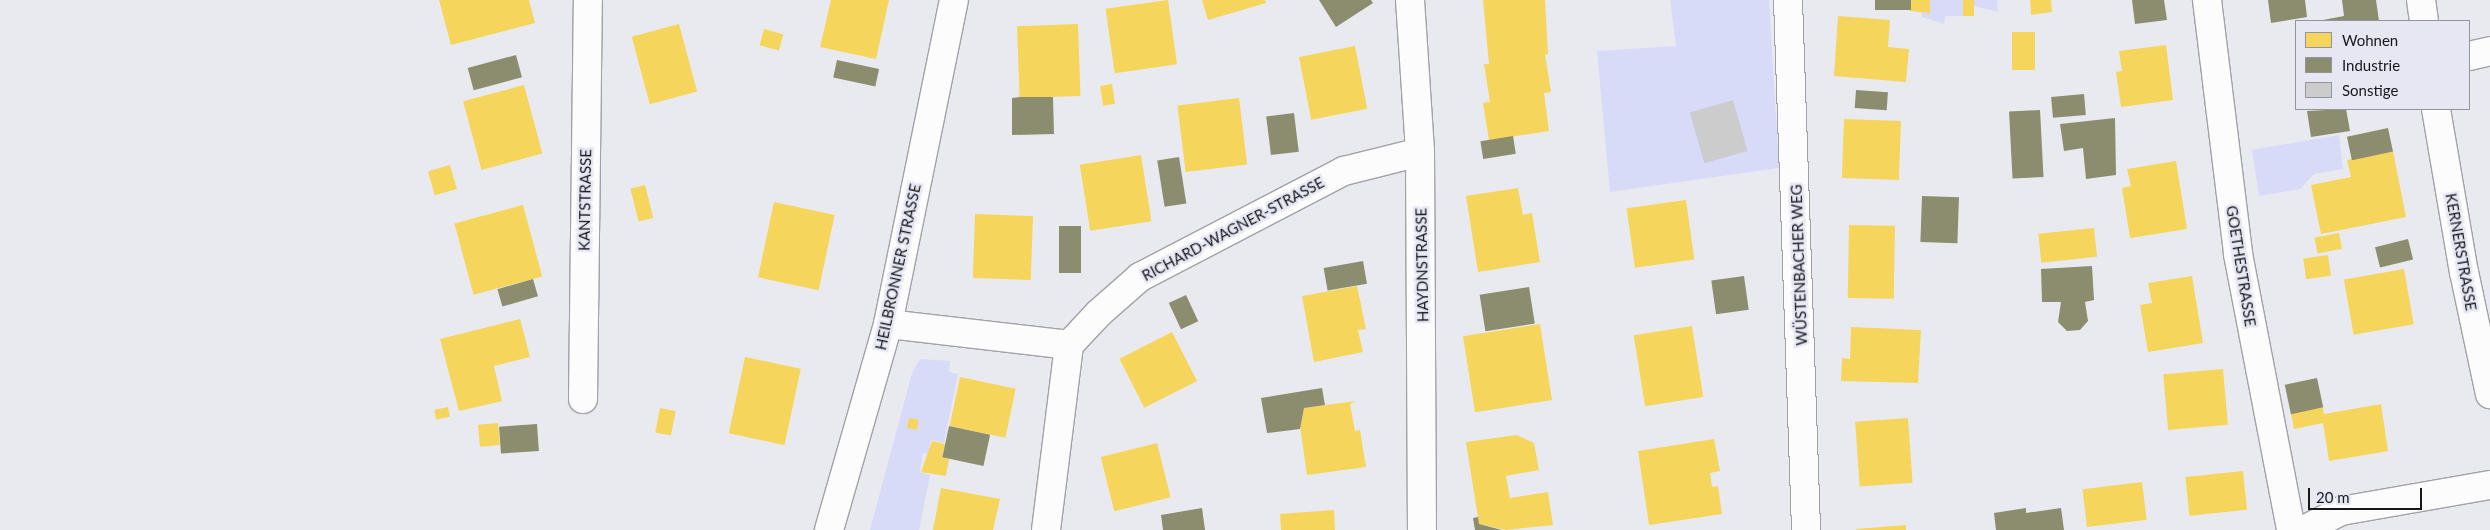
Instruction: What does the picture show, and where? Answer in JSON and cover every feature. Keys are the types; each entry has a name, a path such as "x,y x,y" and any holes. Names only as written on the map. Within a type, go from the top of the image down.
{"street":[{"name":"KANTSTRASSE","path":"583,399 588,0"},
{"name":"HEILBRONNER STRASSE","path":"829,530 888,324 954,0"},
{"name":"HAYDNSTRASSE","path":"1410,0 1420,152 1422,530"},
{"name":"WÜSTENBACHER WEG","path":"1788,0 1806,530"},
{"name":"GOETHESTRASSE","path":"2207,0 2238,254 2292,530"},
{"path":"2421,0 2424,20"},
{"path":"2470,56 2490,51"},
{"name":"KERNERSTRASSE","path":"2436,110 2464,272 2490,394"},
{"name":"RICHARD-WAGNER-STRASSE","path":"1069,345 1140,277 1188,250 1344,171 1420,152"},
{"path":"888,324 1069,345 1046,530"},
{"path":"2304,530 2341,511 2490,485"}],"shaded area":[{"path":"1670,0 1769,0 1779,168 1610,192 1597,51 1676,46"},
{"path":"1930,0 1997,0 1998,12 1974,6 1973,16 1945,16 1944,24 1922,17 1922,12 1930,13"},
{"path":"2339,135 2343,169 2314,174 2300,189 2259,196 2252,150"},
{"path":"920,359 950,361 949,372 958,374 944,443 931,440 928,454 923,453 920,472 930,475 919,530 870,530 912,373"}],"building: Wohnen":[{"path":"439,0 529,0 535,23 451,45"},
{"path":"831,0 889,0 876,59 820,47"},
{"path":"1168,0 1177,64 1115,73 1106,9"},
{"path":"1202,0 1265,0 1266,3 1208,20"},
{"path":"1483,0 1545,0 1548,54 1545,55 1551,92 1544,93 1549,131 1489,140 1483,103 1490,102 1484,64 1489,64"},
{"path":"1911,0 1930,0 1930,13 1910,11"},
{"path":"1963,0 1974,0 1974,16 1963,16"},
{"path":"2030,0 2051,0 2052,12 2031,15"},
{"path":"1838,16 1890,20 1888,47 1909,49 1906,82 1834,76"},
{"path":"679,24 697,92 650,104 632,37"},
{"path":"1078,24 1081,96 1020,98 1017,26"},
{"path":"764,29 783,34 779,51 760,45"},
{"path":"2012,32 2035,32 2035,70 2012,70"},
{"path":"2166,45 2173,100 2121,107 2116,72 2122,71 2119,51"},
{"path":"1355,46 1367,109 1311,120 1299,57"},
{"path":"1112,84 1115,104 1103,106 1100,86"},
{"path":"524,85 542,154 482,170 463,101"},
{"path":"1239,98 1247,165 1186,172 1177,106"},
{"path":"1844,119 1901,121 1899,180 1842,178"},
{"path":"2393,151 2406,217 2321,234 2311,185 2351,177 2347,160"},
{"path":"1141,155 1151,221 1090,231 1080,165"},
{"path":"2176,161 2187,229 2130,238 2122,188 2131,186 2127,169"},
{"path":"450,165 457,189 435,195 428,171"},
{"path":"645,185 653,218 639,222 630,189"},
{"path":"1518,188 1523,215 1532,213 1540,262 1478,272 1466,196"},
{"path":"1686,200 1694,259 1635,268 1627,208"},
{"path":"774,202 835,215 819,290 758,277"},
{"path":"523,205 542,276 474,295 454,223"},
{"path":"975,214 1033,216 1031,280 973,278"},
{"path":"1849,225 1895,226 1894,299 1848,298"},
{"path":"2094,228 2097,257 2041,263 2038,234"},
{"path":"2339,233 2342,249 2318,253 2314,238"},
{"path":"2328,255 2331,276 2306,279 2303,258"},
{"path":"2404,269 2414,324 2354,335 2344,280"},
{"path":"2192,276 2203,343 2148,352 2140,305 2152,303 2148,283"},
{"path":"1357,286 1366,329 1358,330 1363,352 1314,362 1302,296"},
{"path":"520,319 530,357 494,366 502,401 459,411 440,339"},
{"path":"1540,324 1552,400 1475,412 1463,336"},
{"path":"1692,326 1703,397 1645,406 1634,335"},
{"path":"1851,327 1921,330 1918,383 1841,381 1842,358 1850,359"},
{"path":"1172,332 1197,381 1144,408 1119,359"},
{"path":"745,357 801,369 785,445 729,433"},
{"path":"2223,369 2228,425 2168,430 2163,374"},
{"path":"960,377 1016,389 1005,438 950,426"},
{"path":"1356,401 1350,404 1355,431 1360,430 1366,467 1307,475 1300,426 1304,408"},
{"path":"2381,404 2388,451 2329,461 2323,423 2294,429 2291,413 2323,407 2324,414"},
{"path":"448,407 450,417 436,419 434,410"},
{"path":"660,408 676,411 671,436 655,433"},
{"path":"909,418 919,420 917,430 907,428"},
{"path":"1908,418 1913,483 1860,487 1855,422"},
{"path":"498,423 500,445 480,447 478,425"},
{"path":"1517,435 1534,443 1539,470 1506,476 1510,498 1548,492 1553,525 1506,530 1479,524 1466,442"},
{"path":"1714,439 1720,471 1710,473 1712,487 1718,486 1722,514 1649,525 1638,451"},
{"path":"932,441 945,444 942,457 949,459 946,476 921,472"},
{"path":"1157,443 1171,497 1114,511 1101,457"},
{"path":"2243,471 2247,510 2189,516 2185,477"},
{"path":"2142,482 2147,520 2087,527 2082,489"},
{"path":"941,488 1000,499 993,530 933,530"},
{"path":"1334,510 1335,530 1281,530 1280,514"},
{"path":"1906,525 1906,530 1856,530 1856,529"}],"building: Industrie":[{"path":"1319,0 1371,0 1373,3 1336,27"},
{"path":"1875,0 1911,0 1911,10 1875,10"},
{"path":"2132,0 2164,0 2167,20 2135,24"},
{"path":"2268,0 2305,0 2307,17 2271,23"},
{"path":"2342,0 2376,0 2379,20 2323,20 2344,16"},
{"path":"516,55 522,77 474,90 468,68"},
{"path":"837,60 879,69 875,87 833,78"},
{"path":"1856,90 1888,92 1887,110 1855,108"},
{"path":"2084,94 2086,115 2053,118 2051,97"},
{"path":"1053,97 1054,134 1012,135 1012,98"},
{"path":"2040,110 2044,177 2013,179 2009,112"},
{"path":"2346,110 2350,131 2311,137 2307,111"},
{"path":"1294,113 1299,152 1271,155 1266,116"},
{"path":"2115,118 2116,175 2086,179 2083,148 2064,151 2060,124"},
{"path":"2388,128 2393,151 2352,160 2347,137"},
{"path":"1513,136 1516,154 1483,159 1480,141"},
{"path":"1179,157 1186,203 1165,207 1157,160"},
{"path":"1922,196 1959,197 1957,243 1920,242"},
{"path":"1059,226 1081,226 1081,273 1059,273"},
{"path":"2408,239 2413,259 2380,268 2375,247"},
{"path":"1363,261 1367,284 1328,291 1324,268"},
{"path":"2092,266 2094,300 2085,302 2088,321 2080,330 2067,331 2058,322 2061,302 2042,302 2041,269"},
{"path":"1744,276 1749,310 1716,314 1711,281"},
{"path":"533,279 538,296 502,307 497,289"},
{"path":"1529,287 1535,324 1485,331 1480,295"},
{"path":"1186,295 1198,321 1181,329 1169,303"},
{"path":"2317,378 2323,407 2291,414 2285,385"},
{"path":"1322,388 1325,405 1304,408 1300,429 1267,433 1261,398"},
{"path":"537,424 539,451 501,454 499,427"},
{"path":"949,426 990,435 983,466 942,457"},
{"path":"1202,508 1205,530 1163,530 1161,515"},
{"path":"2026,508 2026,513 2061,508 2064,530 1996,530 1994,513"},
{"path":"1478,517 1479,524 1502,530 1475,530 1473,518"}],"building: Sonstige":[{"path":"1733,100 1748,151 1704,163 1690,112"}]}
